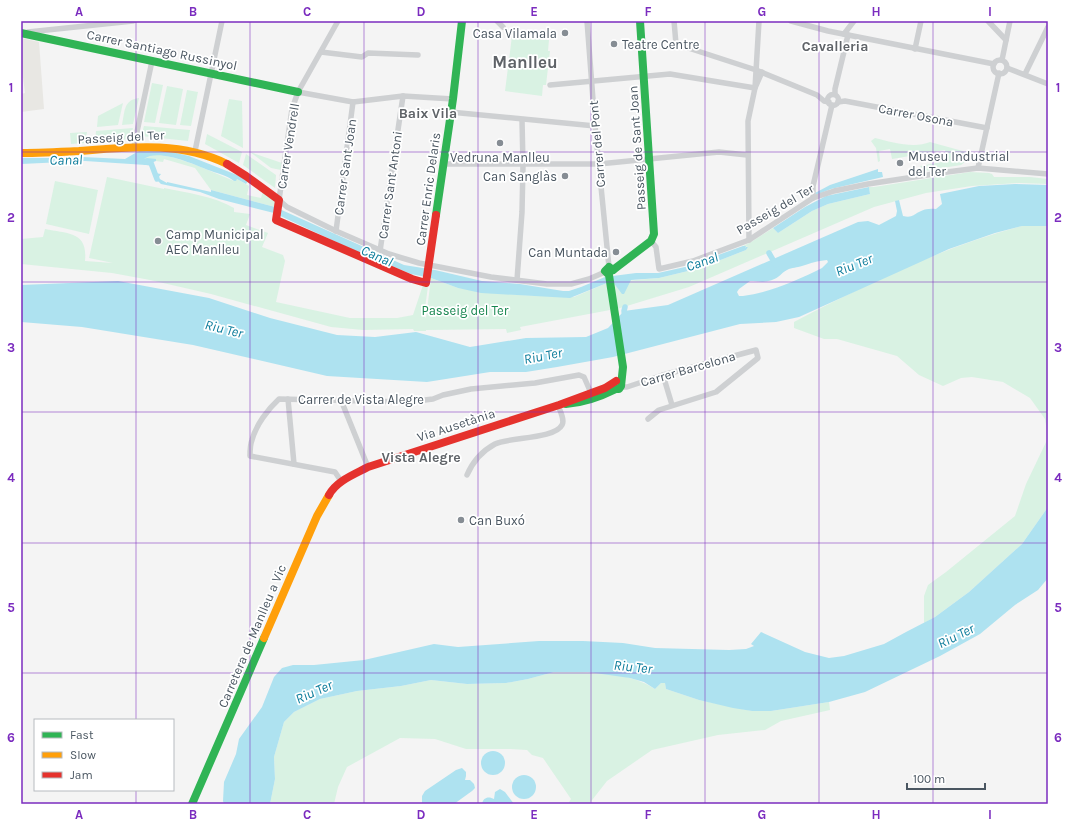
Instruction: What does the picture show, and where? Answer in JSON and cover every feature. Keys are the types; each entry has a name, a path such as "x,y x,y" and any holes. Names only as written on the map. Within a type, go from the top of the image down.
{"street":[{"path":"22,33 133,21"},
{"path":"195,151 222,21"},
{"name":"Carrer Vendrell","path":"279,208 292,109 298,92 338,21"},
{"name":"Carrer Enric Delaris","path":"429,271 462,21"},
{"path":"497,21 504,27"},
{"name":"Carrer del Pont","path":"587,21 591,81 609,272"},
{"name":"Passeig de Sant Joan","path":"640,21 654,230 651,241 656,247 659,269"},
{"path":"674,21 676,44 762,72 817,95 835,97"},
{"path":"749,240 747,155 748,120 755,88 759,21"},
{"path":"791,21 915,49 994,64 997,61 1002,60"},
{"path":"817,95 824,101 836,104 835,89 846,34 854,21"},
{"path":"915,49 921,21"},
{"path":"988,21 1006,40"},
{"path":"1002,60 1010,21"},
{"path":"1025,74 1048,27"},
{"name":"Carrer Santiago Russinyol","path":"22,33 298,92"},
{"path":"321,52 362,57 368,53 418,55"},
{"path":"1002,60 1005,62 1007,68"},
{"path":"134,146 152,61"},
{"path":"994,64 994,70 999,73"},
{"path":"1007,68 1048,84"},
{"path":"999,73 1005,71 1007,68"},
{"path":"755,88 762,72"},
{"path":"978,168 999,73"},
{"path":"550,85 670,74 755,88"},
{"path":"298,92 353,102 403,96 452,99"},
{"name":"Carrer Sant Antoni","path":"380,251 403,96"},
{"path":"813,198 830,103 828,98 835,97"},
{"name":"Carrer Osona","path":"835,97 845,101 987,128"},
{"name":"Carrer Sant Joan","path":"336,231 353,102"},
{"path":"450,112 595,126"},
{"path":"516,280 522,212 522,120"},
{"name":"Passeig del Ter","path":"21,153 61,152 134,146 162,146 195,151 227,164 250,178 279,208 287,207 380,251 401,258 429,271 547,284 571,284 609,272"},
{"path":"443,164 599,164 719,152 747,155"},
{"name":"Passeig del Ter","path":"659,269 693,261 749,240 813,198 834,191 868,184 978,168 1048,174"},
{"path":"279,208 276,220 352,254 412,279 426,283 429,271"},
{"path":"617,385 623,370 623,364 621,360 609,272 651,241"},
{"name":"Carrer Barcelona","path":"617,385 627,387 663,375 756,350 758,358 716,392 672,405"},
{"name":"Carrer de Vista Alegre","path":"294,464 250,456 251,441 255,430 276,402 280,399 408,402 433,399 443,395 471,389 535,383 579,374 584,377 591,392"},
{"path":"648,419 659,410 672,405 663,375"},
{"name":"Via Ausetània","path":"341,481 368,467 558,405 591,392 617,385"},
{"name":"Via Ausetània","path":"558,405 581,403 602,397 617,385"},
{"path":"288,399 294,464 335,472 341,481"},
{"path":"343,405 368,467"},
{"path":"467,475 480,454 497,443 545,435 562,427 563,421 558,405"},
{"name":"Carretera de Manlleu a Vic","path":"192,804 317,516 330,491 341,481"}],"shaded area":[{"path":"21,38 39,42 44,109 21,112 21,94 25,93 21,62"}],"green space":[{"path":"512,36 549,40 548,51 550,51 546,85 543,85 542,96 505,91"},
{"path":"152,83 163,85 155,123 144,122"},
{"path":"167,86 183,89 176,125 159,123"},
{"path":"187,90 198,92 191,126 180,125"},
{"path":"139,98 133,124 122,125 124,111 127,104 134,99"},
{"path":"229,99 242,101 243,148 221,136"},
{"path":"123,103 118,125 97,127 98,116"},
{"path":"144,126 190,130 188,141 141,136"},
{"path":"133,128 130,139 95,142 96,131"},
{"path":"87,132 85,143 71,144 70,133"},
{"path":"207,134 242,152 239,163 205,144"},
{"path":"875,138 910,145 930,142 970,153 967,160 961,165 924,171 920,166 947,161 945,150 892,159 890,149 879,151 880,161 878,162 876,148 871,141"},
{"path":"250,152 282,163 281,170 271,168"},
{"path":"246,154 276,175 275,188 243,165"},
{"path":"149,155 163,155 178,159 234,181 237,179 249,186 247,195 261,198 263,191 276,201 275,207 211,190 195,168 164,159 163,162 156,161 156,159 144,159"},
{"path":"970,172 989,173 994,177 1030,177 1048,179 1048,184 1019,183 972,186 926,193 874,207 689,287 617,309 613,282 659,278 688,271 691,272 696,268 746,250 748,247 743,246 773,228 778,233 812,211 828,204 870,194 869,187"},
{"path":"107,177 200,195 234,208 234,212 250,214 246,225 268,233 262,247 283,255 285,261 276,302 350,318 397,318 413,315 423,285 428,286 424,316 426,318 431,278 458,288 519,295 574,297 607,283 610,310 520,327 521,330 507,333 506,329 426,331 414,331 413,329 363,330 331,327 211,294 150,280 112,273 21,264 21,239 43,237 45,229 69,233 80,239 85,251 85,261 113,263 89,258"},
{"path":"55,181 98,190 89,234 46,224"},
{"path":"1022,226 1048,226 1048,437 1045,419 1030,398 1003,382 972,377 961,378 943,386 919,375 897,356 837,339 824,339 794,328 794,322 877,280 963,245"},
{"path":"1048,438 1048,507 1022,544 969,592 935,617 924,623 924,596 928,585 1015,516 1026,484"},
{"path":"554,672 593,672 619,675 632,678 655,689 661,683 665,683 666,689 699,700 752,711 771,711 829,702 830,710 781,721 765,730 718,735 652,750 607,781 589,804 568,804 571,799 543,758 532,755 527,750 466,749 435,739 400,738 347,767 338,787 334,804 270,804 275,779 274,757 284,722 294,712 320,699 357,691 401,686 431,680 467,684 506,683"}],"water":[{"path":"145,149 172,152 189,156 237,175 248,181 246,184 237,179 234,181 225,176 185,161 158,155 150,156 144,159 156,159 156,161 146,165 85,161 21,164 21,158 82,157 125,159"},
{"path":"878,169 878,172 882,172 883,177 831,189 816,195 815,193 830,185"},
{"path":"155,173 161,174 158,178 167,183 211,192 211,190 275,207 404,265 435,270 482,281 520,284 569,291 605,277 636,273 658,273 685,267 743,246 746,246 745,248 748,247 746,250 696,268 691,272 688,271 659,278 631,280 624,294 622,294 613,282 570,298 481,293 458,288 431,278 411,274 349,248 274,213 219,199 200,192 161,184 154,177"},
{"name":"Riu Ter","path":"1015,184 1048,185 1048,226 1022,226 995,233 949,249 799,317 776,322 740,324 613,357 526,372 490,372 427,382 327,376 193,345 82,327 21,322 21,285 118,281 209,298 270,318 337,335 375,337 416,332 470,347 526,338 586,337 608,328 624,311 668,305 858,222 868,221 879,225 896,216 897,211 895,201 899,200 903,216 906,217 914,215 925,209 936,209 942,204 940,194 979,186","holes":["827,260 828,262 822,268 793,282 773,289 743,296 739,296 737,292 750,281 769,281 791,268 820,261"]},
{"path":"869,187 870,194 828,204 812,211 778,233 773,228 805,207 826,196"},
{"name":"Riu Ter","path":"1048,507 1048,578 1038,590 1015,605 980,634 940,656 865,692 829,702 771,711 752,711 699,700 666,689 665,683 661,683 655,689 644,682 630,678 588,672 554,672 506,683 467,684 431,680 401,686 357,691 320,699 294,712 284,722 274,757 275,779 270,804 224,804 224,782 236,754 239,739 262,707 274,677 282,668 293,665 314,665 364,660 434,644 458,647 539,641 583,641 623,643 655,648 746,649 754,646 751,644 761,632 805,652 829,658 844,656 884,644 935,617 969,592 1022,544"},
{"path":"493,751 501,755 505,763 501,771 493,775 485,771 481,763 485,755"},
{"path":"462,768 466,772 465,780 470,780 474,784 475,788 472,791 454,804 422,804 422,796 425,791 456,770"},
{"path":"524,775 532,779 536,787 532,795 524,799 516,795 512,787 516,779"},
{"path":"500,789 505,792 514,804 482,804 486,798 494,799 495,792"}],"waterway":[{"name":"Canal","path":"145,162 151,163 157,179"},
{"path":"769,253 776,265"},
{"path":"625,307 625,319"}],"traffic: fast":[{"path":"436,215 453,99 462,21"},
{"path":"613,270 651,241 654,234 640,21"},
{"path":"21,33 298,92"},
{"path":"566,404 592,399 619,389 621,386 623,367 609,275 605,271 609,267 613,270"},
{"path":"192,804 264,638"}],"traffic: slow":[{"path":"21,153 154,147 191,152 227,164"},
{"path":"264,638 317,516 329,495"}],"traffic: jam":[{"path":"227,164 279,200 276,220 412,279 426,283 436,215"},
{"path":"329,495 341,482 368,467 559,405 605,388 616,381"}],"place":[{"name":"Casa Vilamala","path":"565,33"},
{"name":"Teatre Centre","path":"614,44"},
{"name":"Vedruna Manlleu","path":"500,143"},
{"name":"Museu Industrial del Ter","path":"900,163"},
{"name":"Can Sanglàs","path":"565,176"},
{"name":"Camp Municipal AEC Manlleu","path":"158,241"},
{"name":"Can Muntada","path":"616,252"},
{"name":"Can Buxó","path":"461,520"}],"district":[{"name":"Cavalleria","path":"835,46"},
{"name":"Manlleu","path":"525,62"},
{"name":"Baix Vila","path":"428,113"},
{"name":"Vista Alegre","path":"421,457"}]}
